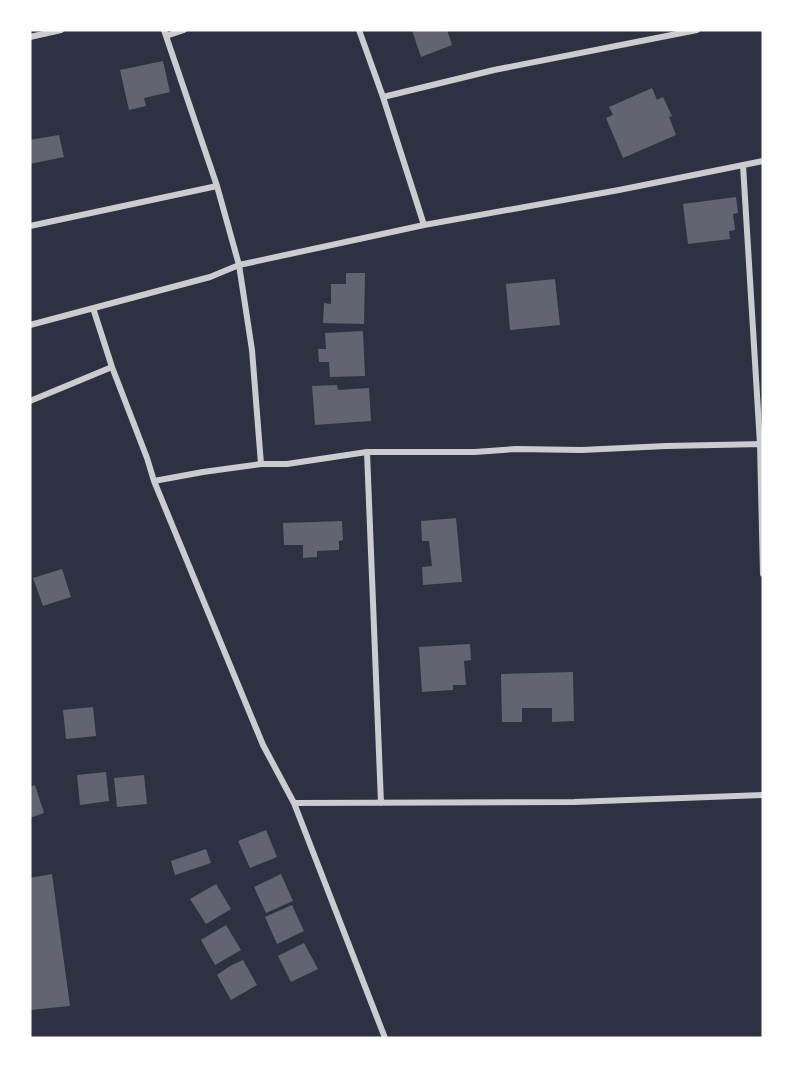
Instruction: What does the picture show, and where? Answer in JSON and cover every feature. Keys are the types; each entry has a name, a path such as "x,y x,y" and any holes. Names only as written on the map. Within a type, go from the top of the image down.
{"street":[{"path":"30,36 61,30"},
{"path":"184,30 165,33 217,186 240,266 252,350 261,464"},
{"path":"359,30 424,225"},
{"path":"383,97 494,70 697,30"},
{"path":"30,324 210,277 240,266 424,225 763,161"},
{"path":"743,165 761,444 763,574"},
{"path":"30,226 217,186"},
{"path":"93,308 154,481 263,745 294,803 385,1038"},
{"path":"30,401 112,367"},
{"path":"154,481 261,464 287,464 367,452 582,450 761,444"},
{"path":"367,452 381,803"},
{"path":"294,803 574,802 763,795"}],"building":[{"path":"412,30 447,30 452,45 421,57"},
{"path":"163,61 170,92 144,98 146,106 129,110 120,70"},
{"path":"652,88 657,100 663,97 672,116 669,117 676,135 623,158 606,118 613,115 609,107"},
{"path":"59,135 64,157 30,164 30,140"},
{"path":"736,197 738,213 733,214 735,230 729,231 730,239 688,244 683,204"},
{"path":"346,273 365,273 364,324 323,323 324,303 331,304 331,284 346,284"},
{"path":"555,279 560,325 510,330 506,284"},
{"path":"363,331 365,376 330,377 329,362 319,362 318,349 326,349 325,333"},
{"path":"337,385 338,390 369,388 371,421 315,425 312,386"},
{"path":"456,518 462,582 423,585 422,567 432,566 429,541 422,541 421,521"},
{"path":"342,521 343,540 339,541 339,550 317,551 317,557 303,558 303,545 284,545 283,523"},
{"path":"62,569 71,597 43,606 33,578"},
{"path":"470,644 471,660 464,661 466,685 453,685 453,690 422,692 419,647"},
{"path":"573,672 574,721 552,722 552,708 522,708 522,722 502,722 501,674"},
{"path":"93,707 96,736 66,739 63,710"},
{"path":"106,772 109,801 80,805 77,775"},
{"path":"144,775 147,804 117,807 114,778"},
{"path":"35,785 44,813 30,818 30,787"},
{"path":"266,830 277,857 250,868 238,841"},
{"path":"206,849 211,863 175,875 171,861"},
{"path":"52,874 70,1006 30,1010 30,878"},
{"path":"281,874 293,901 266,913 254,887"},
{"path":"216,884 231,909 206,924 190,899"},
{"path":"292,905 304,931 277,944 265,917"},
{"path":"226,925 241,950 215,965 201,940"},
{"path":"304,943 318,969 291,982 278,956"},
{"path":"243,960 257,985 231,1000 217,975"}]}
